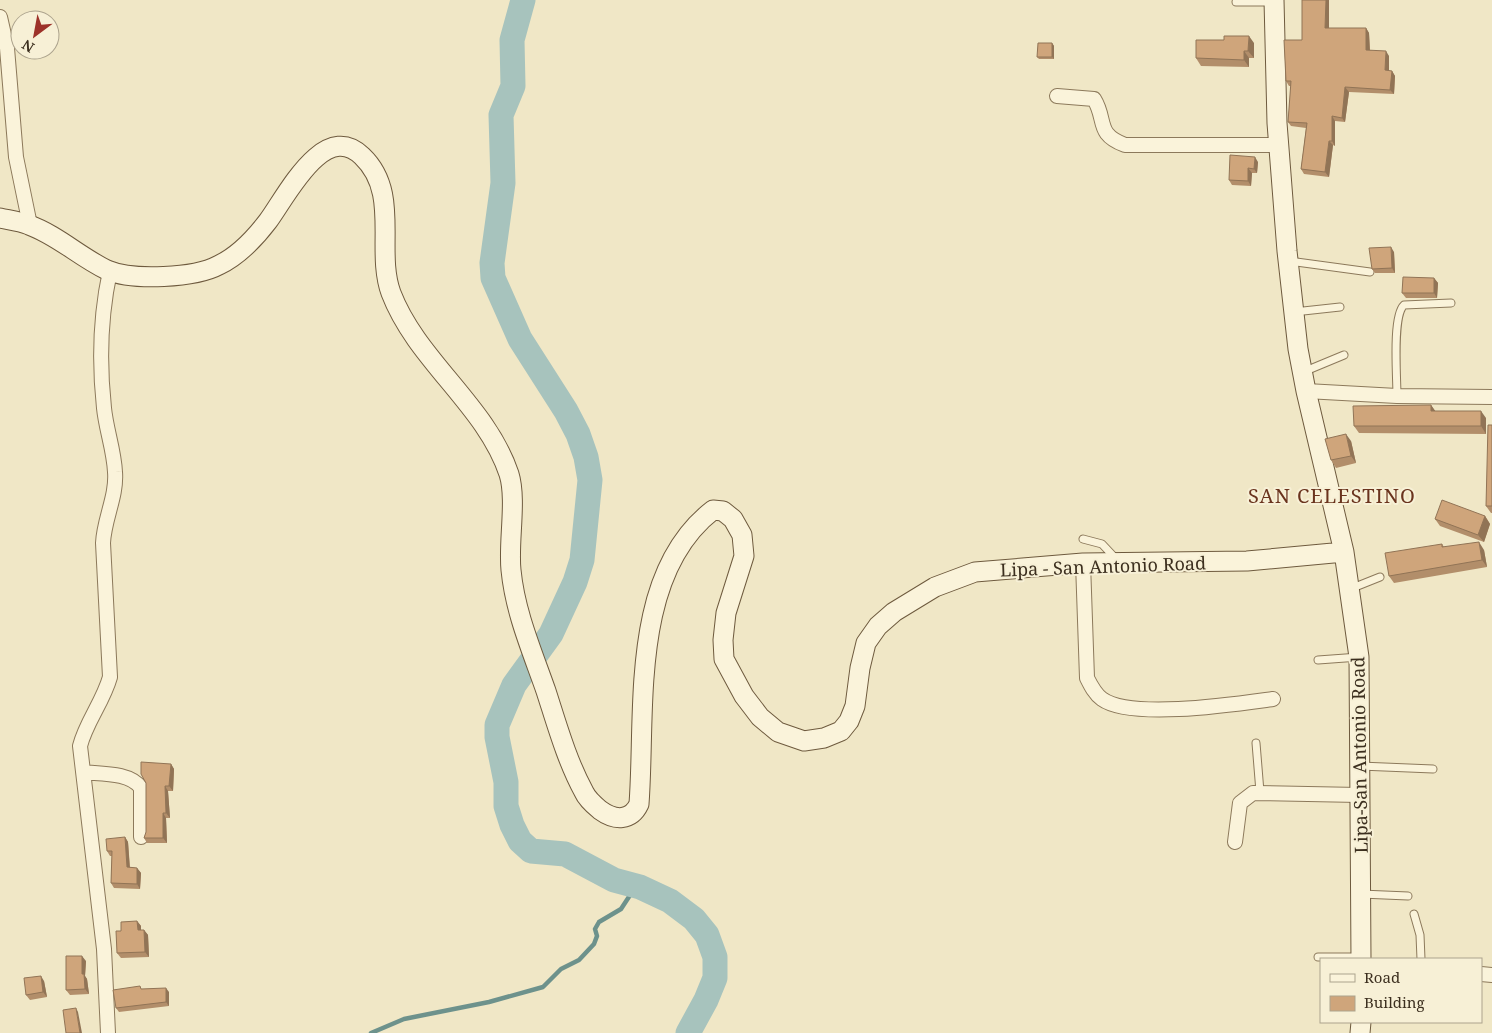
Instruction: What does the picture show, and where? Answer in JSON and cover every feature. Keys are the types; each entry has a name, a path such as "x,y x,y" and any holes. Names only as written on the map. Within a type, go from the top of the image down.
{"street":[{"name":"Lipa-San Antonio Road","path":"1274,1 1279,145 1294,312 1302,372 1344,552 1359,657 1361,958"},
{"path":"0,17 7,48 16,157 30,225"},
{"path":"1057,96 1088,96 1094,99 1104,131 1113,141 1125,146 1279,145"},
{"name":"Lipa - San Antonio Road","path":"0,218 30,225 110,271 158,277 191,275 220,265 246,246 267,222 302,170 319,153 333,147 349,147 361,154 372,166 383,193 386,212 385,265 391,292 404,321 436,367 476,417 496,447 510,477 510,567 516,604 570,763 586,796 597,808 610,816 624,818 635,813 639,804 644,665 652,614 668,570 682,545 700,520 713,510 722,511 733,519 742,535 744,556 726,613 723,640 724,658 744,696 760,717 778,732 804,741 832,735 841,731 849,721 856,706 860,668 866,644 878,626 894,612 935,587 975,572 1083,563 1247,561 1344,552"},
{"path":"108,1033 104,949 80,746 83,735 105,695 110,677 103,543 116,479 104,408 100,330 103,303 110,271"},
{"path":"1306,391 1397,396 1492,397"},
{"path":"1083,563 1087,678 1092,689 1103,700 1121,707 1164,710 1273,699"},
{"path":"83,772 129,778 137,783 141,788 141,837"},
{"path":"1235,842 1240,803 1246,796 1260,792 1359,795"}],"lane":[{"path":"1236,2 1274,1"},
{"path":"1288,261 1370,272"},
{"path":"1397,396 1398,322 1400,308 1404,305 1451,303"},
{"path":"1294,312 1340,307"},
{"path":"1302,372 1344,355"},
{"path":"1083,538 1102,544 1119,562"},
{"path":"1350,589 1380,577"},
{"path":"1318,660 1359,657"},
{"path":"1256,743 1260,792"},
{"path":"1360,766 1433,769"},
{"path":"1360,894 1408,896"},
{"path":"1414,914 1420,935 1421,958"},
{"path":"1318,957 1361,958"}],"building":[{"path":"1302,0 1326,0 1325,28 1366,28 1366,50 1386,51 1385,70 1392,71 1390,90 1345,87 1342,118 1332,116 1332,141 1329,141 1325,172 1301,169 1307,123 1288,122 1291,81 1286,81 1284,40 1302,40"},
{"path":"1224,36 1249,36 1248,51 1244,51 1244,60 1196,58 1196,40 1224,40"},
{"path":"1038,43 1052,43 1052,57 1037,57"},
{"path":"1230,155 1255,157 1254,169 1248,168 1248,181 1229,180"},
{"path":"1391,247 1392,268 1372,269 1369,248"},
{"path":"1403,277 1434,278 1434,293 1402,293"},
{"path":"1431,405 1431,411 1481,411 1481,426 1354,426 1353,406"},
{"path":"1488,425 1492,425 1492,506 1486,506"},
{"path":"1346,434 1351,456 1331,460 1325,439"},
{"path":"1442,500 1485,516 1478,535 1435,519"},
{"path":"1479,542 1482,560 1389,576 1385,553 1442,544 1442,547"},
{"path":"141,762 171,764 169,786 165,786 166,813 163,813 163,838 144,838 146,832 146,783 141,774"},
{"path":"125,837 127,867 137,868 137,884 111,883 112,851 107,851 106,839"},
{"path":"137,921 138,930 144,930 145,952 117,953 116,931 121,931 121,922"},
{"path":"66,956 82,956 82,974 84,974 85,989 66,990"},
{"path":"41,976 43,992 26,995 24,978"},
{"path":"140,986 141,989 166,988 166,1002 116,1008 113,990"},
{"path":"76,1008 80,1033 66,1033 63,1010"}],"waterway":[{"path":"523,0 512,40 513,86 501,115 503,183 492,263 493,278 520,339 566,411 578,434 586,457 590,480 582,560 575,582 551,634 514,685 497,725 497,737 506,782 506,806 520,841 531,851 565,854 614,880 640,887 670,901 694,919 707,935 715,957 715,978 706,1000 688,1033"},
{"path":"371,1033 404,1019 489,1002 543,987 561,969 579,960 594,944 597,936 595,929 599,922 621,909 636,886"}],"district":[{"name":"SAN CELESTINO","path":"1332,495"}]}
